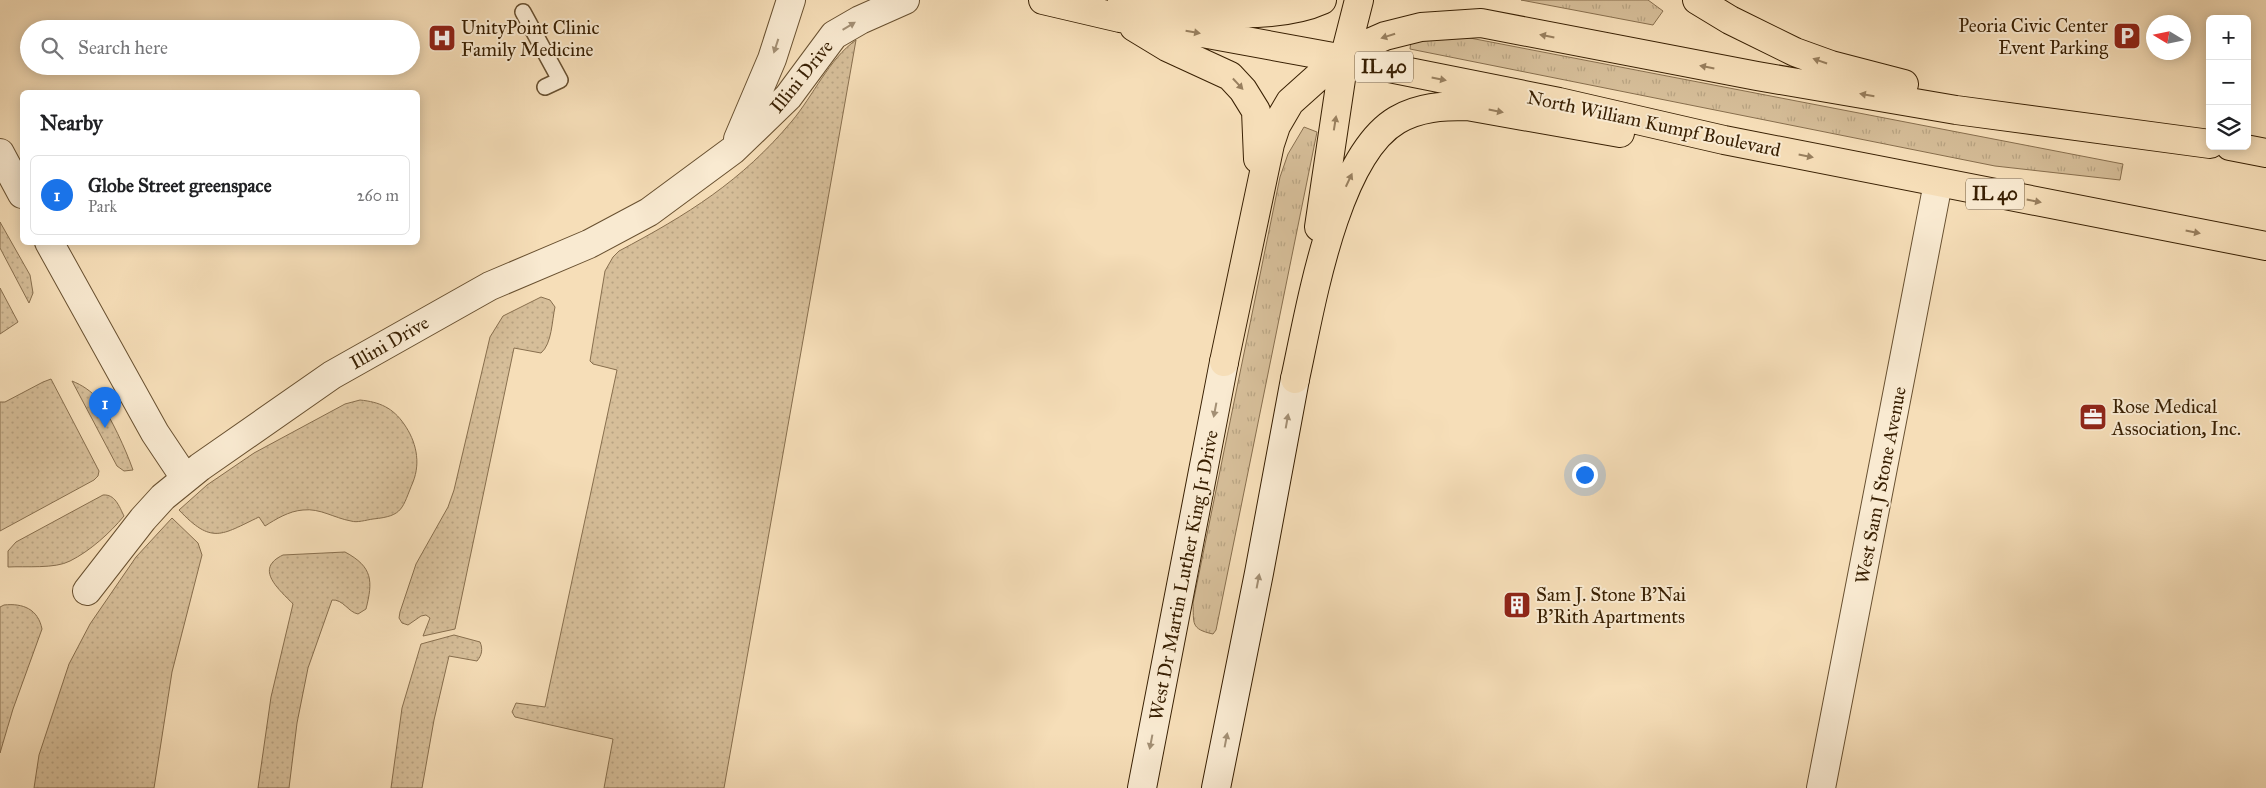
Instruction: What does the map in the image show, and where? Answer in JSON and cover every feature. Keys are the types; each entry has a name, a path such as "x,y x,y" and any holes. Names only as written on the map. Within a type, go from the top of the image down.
{"main road":[{"name":"North William Kumpf Boulevard","path":"1043,0 1121,9 1344,59 1559,102 1724,140 2266,246"},
{"path":"1121,9 1241,13 1296,8 1322,0"},
{"path":"1295,379 1344,59 1360,0"},
{"path":"1697,0 1730,20 1795,52 1841,68 1976,101 2206,142"},
{"path":"1121,9 1168,47 1230,76 1243,90 1256,111 1259,147 1256,179 1224,362"},
{"path":"1224,362 1265,164 1276,126 1290,102 1329,66 1369,43 1401,31 1451,24 1481,23 1756,76 1956,110 2206,142"},
{"path":"1295,379 1318,277 1344,192 1370,144 1382,131 1397,120 1419,110 1442,106 1467,106 1609,132 1644,136 1724,140"}],"street":[{"name":"Illini Drive","path":"733,150 772,59 791,0"},
{"name":"Illini Drive","path":"87,591 163,497 185,478 332,375 490,286 589,244 649,212 733,150 788,97 834,35 860,20 904,0"},
{"path":"0,152 20,190"},
{"name":"West Sam J Stone Avenue","path":"1821,788 1938,183"},
{"path":"51,245 155,433 185,478"},
{"name":"West Dr Martin Luther King Jr Drive","path":"1142,788 1224,362"},
{"path":"1216,788 1295,379"}],"lane":[{"path":"523,12 560,80 545,87"}],"green space":[{"path":"1521,0 1648,0 1663,11 1653,25"},
{"path":"1438,36 1470,38 2123,164 2120,180 1995,166 1410,49 1411,40"},
{"path":"856,40 724,788 604,788 613,739 515,717 512,712 516,703 545,707 617,370 593,364 590,361 605,271 619,251 690,210 753,162 792,121 829,67"},
{"path":"1304,127 1317,132 1216,630 1213,634 1200,630 1195,624 1193,603 1280,177 1288,154"},
{"path":"0,222 30,275 33,293 29,303 0,248"},
{"path":"0,288 18,322 0,334"},
{"path":"541,297 550,300 555,307 549,338 545,349 541,353 514,348 455,629 423,636 430,618 426,615 421,616 408,625 402,623 399,618 400,612 416,564 448,507 454,490 490,337 503,316"},
{"path":"51,379 99,471 98,476 94,480 0,531 0,402 5,402"},
{"path":"72,381 86,388 98,399 118,434 133,470 124,471 117,466"},
{"path":"360,400 374,402 391,410 400,418 412,437 417,467 404,504 396,513 383,518 356,522 315,510 303,510 278,518 265,526 259,517 226,532 217,533 200,528 179,510 207,485 254,453 345,404"},
{"path":"103,495 111,496 114,499 124,516 92,547 64,564 8,567 8,551 16,542"},
{"path":"172,518 198,543 202,555 172,672 154,788 34,788 39,755 69,664 90,624 136,557"},
{"path":"345,552 361,563 369,576 370,590 366,609 358,614 354,613 339,601 332,600 308,668 297,723 289,788 258,788 271,697 293,604 272,580 270,567 274,561 283,555"},
{"path":"4,605 17,605 29,609 37,617 42,629 13,709 0,753 0,607"},
{"path":"454,635 480,642 482,650 480,656 477,661 449,656 434,720 422,788 391,788 402,708 421,644"}],"place":[{"name":"Peoria Civic Center Event Parking","path":"2127,36"},
{"name":"UnityPoint Clinic Family Medicine","path":"442,38"},
{"name":"Rose Medical Association, Inc.","path":"2093,417"},
{"name":"Globe Street greenspace","path":"105,428"},
{"name":"Sam J. Stone B'Nai B'Rith Apartments","path":"1517,605"}]}
